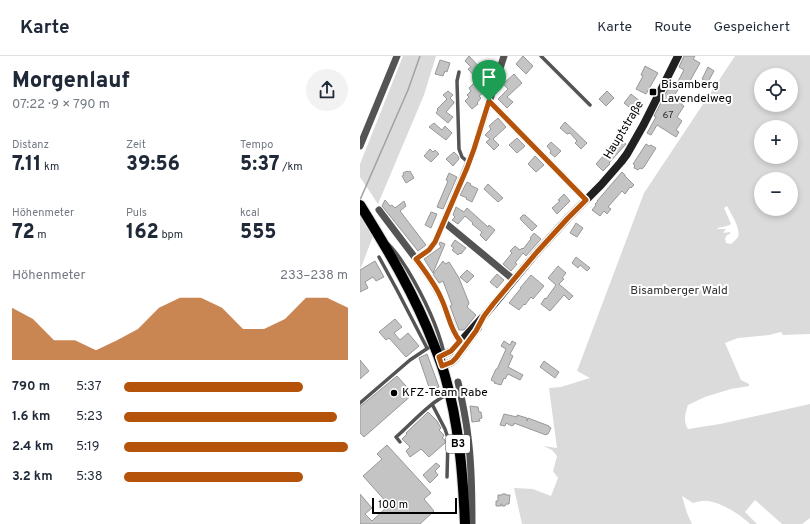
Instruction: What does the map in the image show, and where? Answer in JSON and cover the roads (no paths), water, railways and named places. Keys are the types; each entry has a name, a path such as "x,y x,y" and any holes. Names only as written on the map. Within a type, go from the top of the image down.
{"main road":[{"name":"Hauptstraße","path":"442,359 484,316 537,252 615,169 627,154 644,124 678,56"},
{"name":"B3","path":"360,205 402,274 415,300 431,347 442,359 456,424 465,524"},
{"name":"Hauptstraße","path":"442,359 452,362 456,358 476,331 484,316"}],"street":[{"path":"360,146 397,56"},
{"path":"416,259 434,245 444,222 469,163 504,56"},
{"path":"489,101 586,200"},
{"path":"379,210 432,282 441,298 454,332 460,341"},
{"path":"444,222 514,280"},
{"path":"458,382 467,425 472,480 472,524"},
{"path":"456,424 467,425"}],"lane":[{"path":"541,56 590,105"},
{"path":"459,72 457,81 459,149 462,157 469,163"},
{"path":"382,240 393,248 412,278 432,318 440,338 442,359"},
{"path":"360,403 410,360 431,347 379,258"},
{"path":"400,442 396,437 432,404 443,396 450,394"},
{"path":"432,404 448,438 447,477"}],"waterway":[{"path":"360,200 408,90 420,56"}],"place":[{"name":"Bisamberg Lavendelweg","path":"653,92"},
{"name":"KFZ-Team Rabe","path":"394,393"}],"park label":[{"name":"Bisamberger Wald","path":"679,291"}]}
